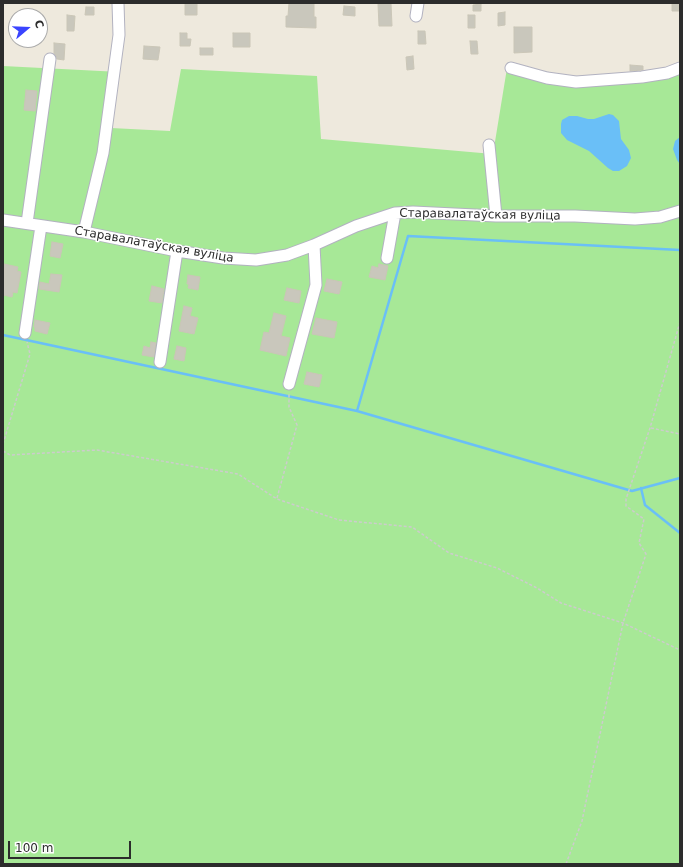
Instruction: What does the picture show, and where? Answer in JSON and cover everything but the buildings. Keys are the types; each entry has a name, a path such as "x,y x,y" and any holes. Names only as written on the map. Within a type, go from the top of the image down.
{"street":[{"path":"84,232 102,153 119,35 118,3"},
{"path":"416,16 418,3"},
{"path":"27,223 50,59"},
{"path":"511,68 547,78 576,82 642,77 667,73 680,68"},
{"path":"489,145 496,216"},
{"name":"Старавалатаўская вуліца","path":"3,220 84,232 177,251 223,258 256,260 287,255 314,245 356,226 395,213 429,212 496,216 574,216 635,219 660,217 680,211"},
{"path":"387,258 395,213"},
{"path":"25,333 41,226"},
{"path":"289,384 316,285 314,245"},
{"path":"160,362 177,251"}],"path":[{"path":"566,864 582,821 623,624 646,554 639,543 644,520 626,506 626,499 650,428 680,322"},
{"path":"3,444 30,354 25,333"},
{"path":"277,499 297,425 289,407 289,384"},
{"path":"650,428 680,434"},
{"path":"3,451 10,455 97,450 238,474 277,499 339,520 412,527 449,553 497,568 537,588 561,603 623,624 680,650"}],"green space":[{"path":"508,62 570,78 647,74 680,67 680,864 3,864 3,66 120,72 111,128 170,131 181,69 317,76 321,139 493,154"}],"water":[{"path":"609,114 613,115 619,121 621,139 629,150 631,158 627,166 619,171 613,171 608,168 589,151 567,140 561,133 562,120 569,116 594,119"},
{"path":"680,137 680,164 673,149 675,141"}],"waterway":[{"path":"357,411 408,236 680,250"},
{"path":"3,335 357,411 632,491 680,478"},
{"path":"641,488 645,505 680,533"}]}
